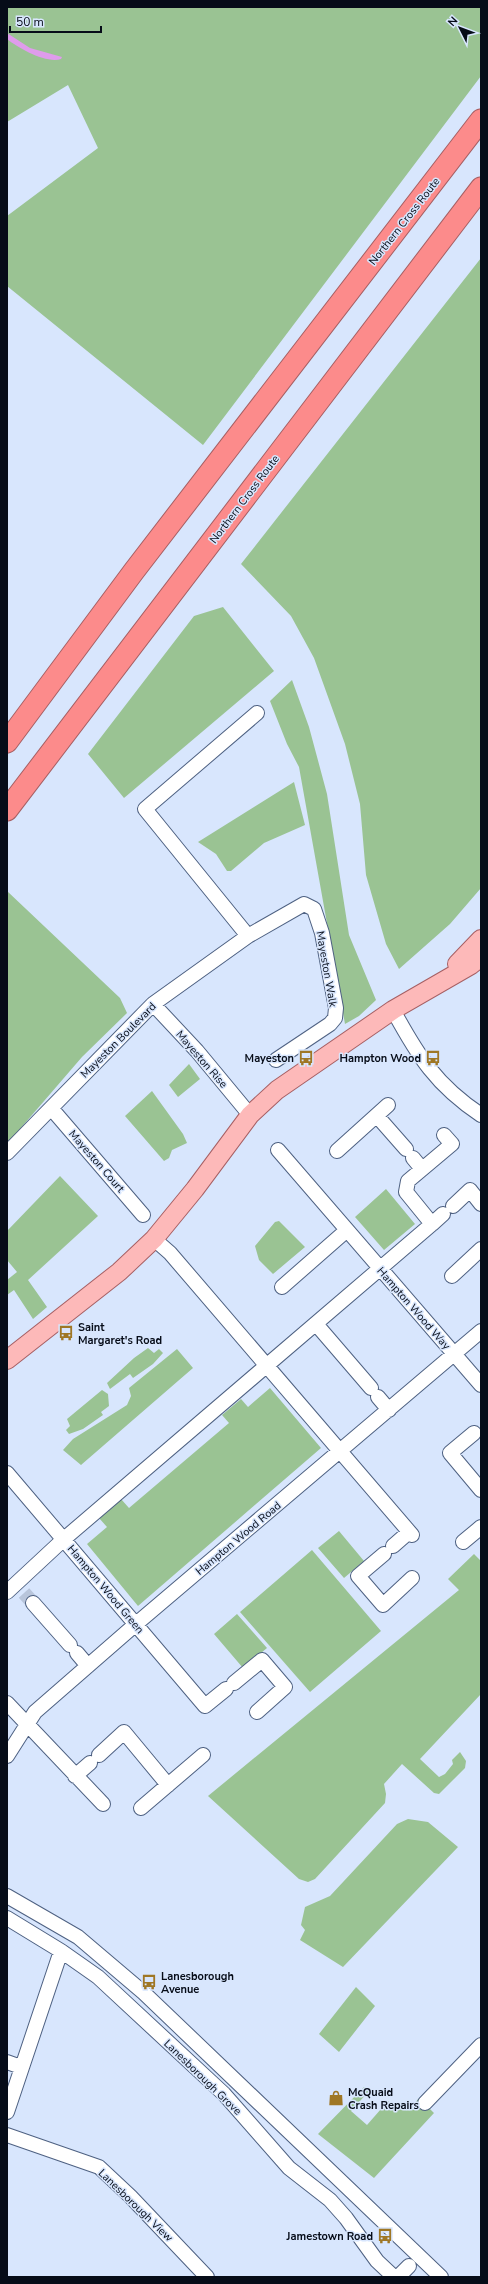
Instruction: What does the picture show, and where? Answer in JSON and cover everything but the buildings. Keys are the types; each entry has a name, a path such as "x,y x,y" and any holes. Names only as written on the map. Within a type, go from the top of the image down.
{"highway":[{"name":"Northern Cross Route","path":"7,742 134,571 481,120"},
{"name":"Northern Cross Route","path":"7,810 481,188"}],"main road":[{"path":"441,980 481,939"},
{"path":"7,1360 119,1272 154,1239 196,1189 250,1115 277,1090 393,1010 441,980 471,965 481,957"}],"street":[{"path":"248,936 145,810 257,713"},
{"name":"Mayeston Boulevard","path":"7,1153 153,1004 248,936 304,904"},
{"name":"Mayeston Walk","path":"276,1060 330,1024 335,1018 336,1008 322,933 314,909 304,904"},
{"name":"Mayeston Rise","path":"153,1004 197,1051 250,1115"},
{"path":"393,1010 424,1063 439,1081 461,1102 481,1115"},
{"path":"337,1151 388,1105"},
{"name":"Mayeston Court","path":"51,1108 143,1215"},
{"path":"377,1116 422,1169"},
{"path":"432,1224 406,1192 408,1181 452,1144 444,1135"},
{"name":"Hampton Wood Way","path":"278,1150 481,1385"},
{"path":"88,1666 74,1649 20,1593 64,1539 267,1367 470,1190 481,1204"},
{"path":"282,1287 347,1230"},
{"path":"154,1239 170,1253 411,1533 388,1550 358,1576 383,1605 412,1578"},
{"path":"452,1276 481,1249"},
{"path":"316,1324 389,1410"},
{"name":"Hampton Wood Road","path":"7,1756 35,1712 136,1624 481,1331"},
{"path":"474,1433 450,1453 481,1490"},
{"name":"Hampton Wood Green","path":"7,1473 205,1706 262,1660 285,1687 257,1712"},
{"path":"463,1542 481,1527"},
{"path":"7,1703 26,1725 103,1804"},
{"path":"75,1776 124,1732 168,1785"},
{"path":"141,1808 203,1755"},
{"path":"7,1896 78,1937 144,1993 442,2277"},
{"name":"Lanesborough Grove","path":"7,1918 62,1951 98,1977 224,2094 289,2168 330,2200 346,2218 377,2261 394,2277"},
{"path":"7,2112 21,2067 62,1951"},
{"path":"425,2103 481,2045"},
{"path":"7,2062 21,2067"},
{"name":"Lanesborough View","path":"7,2135 99,2167 130,2196 207,2277"},
{"path":"398,2277 409,2266"}],"green space":[{"path":"7,7 481,7 481,76 203,445 7,286 7,216 98,148 68,85 7,122"},
{"path":"481,258 481,888 450,924 399,969 386,944 366,875 360,804 345,744 314,658 291,616 241,564"},
{"path":"223,607 274,671 124,798 88,754 194,616"},
{"path":"292,680 309,727 327,794 349,935 376,1000 359,1016 345,1024 299,767 287,744 270,701"},
{"path":"294,782 305,825 264,843 231,871 227,871 216,854 198,842"},
{"path":"7,891 120,998 127,1013 82,1057 7,1144"},
{"path":"189,1064 200,1079 178,1097 169,1085"},
{"path":"152,1091 183,1134 187,1143 172,1150 169,1158 164,1161 125,1116"},
{"path":"60,1176 98,1216 28,1280 47,1307 33,1319 14,1290 7,1295 7,1280 17,1272 7,1260 7,1231"},
{"path":"386,1189 415,1224 384,1250 355,1217"},
{"path":"279,1221 305,1247 273,1274 259,1260 255,1246 275,1222"},
{"path":"148,1348 154,1353 159,1349 163,1353 153,1364 133,1378 130,1374 110,1389 107,1383 134,1358"},
{"path":"177,1349 193,1368 81,1465 63,1450 73,1439 127,1405 131,1396 129,1388"},
{"path":"270,1388 321,1448 138,1606 87,1544 107,1527 99,1518 121,1499 129,1508 229,1423 222,1415 241,1399 248,1407"},
{"path":"102,1390 108,1394 109,1406 101,1412 103,1415 83,1429 69,1434 66,1430 70,1426 67,1419"},
{"path":"339,1531 364,1561 344,1578 318,1548"},
{"path":"312,1550 381,1631 310,1692 240,1612"},
{"path":"474,1554 481,1561 481,1694 420,1759 439,1777 445,1774 453,1764 452,1760 460,1752 466,1761 465,1768 439,1794 434,1793 402,1764 384,1784 386,1794 385,1803 315,1879 308,1882 299,1879 208,1796 459,1590 448,1579"},
{"path":"237,1614 267,1648 243,1668 214,1634"},
{"path":"408,1819 428,1822 458,1847 343,1967 300,1940 305,1930 301,1925 305,1907 330,1896 397,1824"},
{"path":"356,1987 375,2006 339,2052 319,2034"},
{"path":"364,2087 369,2091 351,2111 367,2125 388,2101 397,2109 403,2102 411,2108 419,2098 434,2113 374,2178 318,2134"}],"shaded area":[{"path":"7,33 30,48 62,57 61,59 55,60 33,54 18,47 7,39"}],"tunnel":[{"path":"24,1593 33,1603"}],"place":[{"name":"Mayeston","path":"306,1058"},
{"name":"Hampton Wood","path":"433,1058"},
{"name":"Saint Margaret's Road","path":"66,1333"},
{"name":"Lanesborough Avenue","path":"149,1982"},
{"name":"McQuaid Crash Repairs","path":"336,2098"},
{"name":"Jamestown Road","path":"385,2236"}]}
